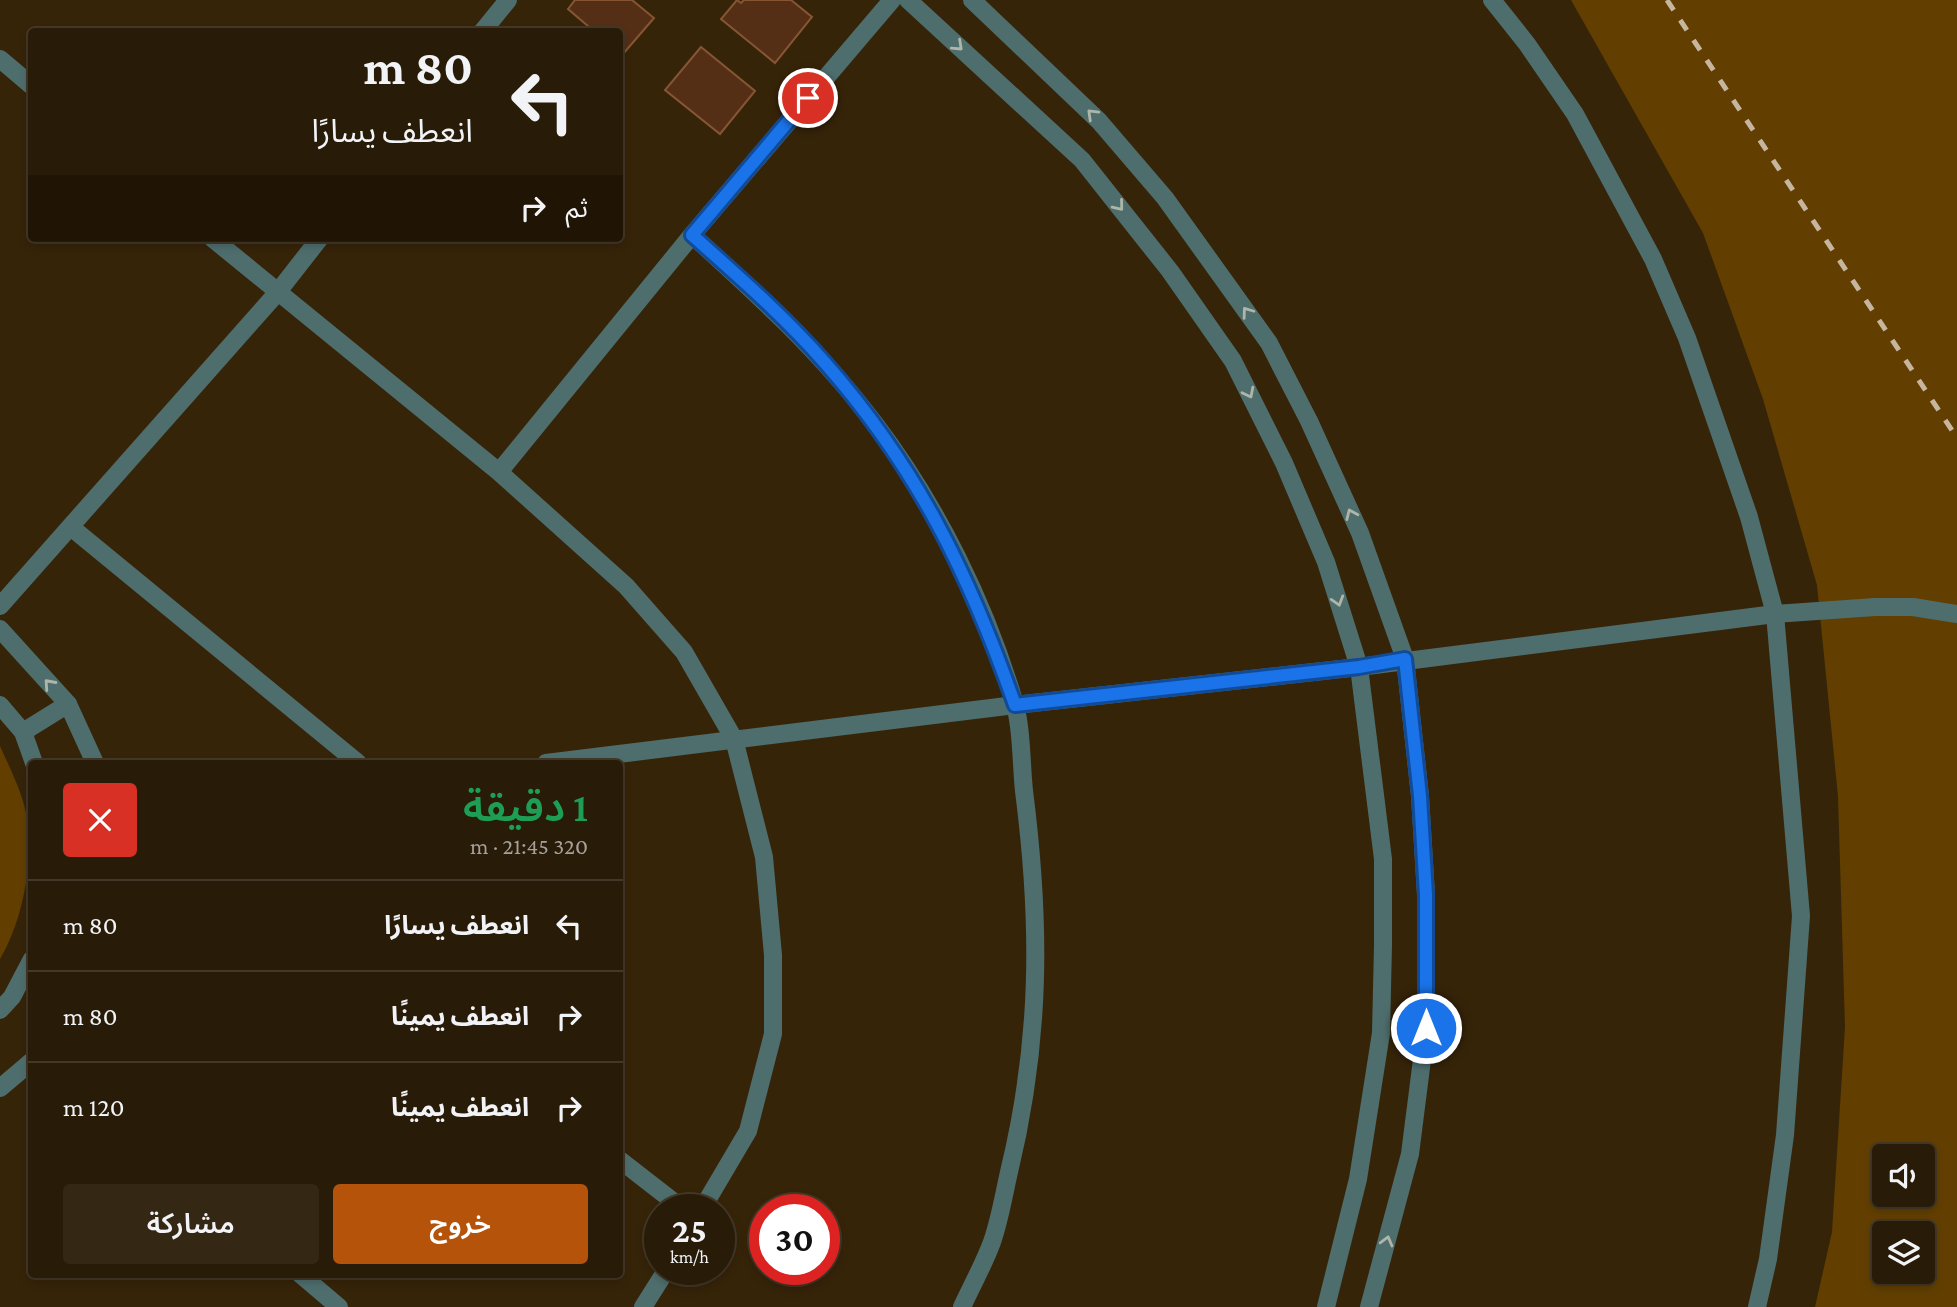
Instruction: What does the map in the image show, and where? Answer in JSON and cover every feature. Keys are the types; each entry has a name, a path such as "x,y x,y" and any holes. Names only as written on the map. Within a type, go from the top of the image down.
{"street":[{"path":"485,28 508,0"},
{"path":"499,472 692,235 892,0"},
{"path":"908,0 1082,160 1170,271 1233,361 1284,463 1326,562 1359,667 1382,859 1381,1033 1358,1179 1326,1307"},
{"path":"972,0 1099,121 1165,198 1269,343 1310,421 1360,533 1405,659 1420,796 1426,895 1426,1028 1410,1154 1369,1307"},
{"path":"1492,0 1527,44 1575,114 1653,259 1687,338 1749,517 1774,614 1801,916 1785,1135 1768,1259 1758,1307"},
{"path":"0,59 28,83"},
{"path":"692,235 764,301 825,363 876,425 953,550 991,636 1015,705 1034,859 1037,956 1034,1028 1018,1133 992,1241 962,1307"},
{"path":"217,242 499,472 626,586 684,652 734,739 764,857 773,955 773,1034 748,1131 711,1194"},
{"path":"0,606 72,528 277,293 317,242"},
{"path":"72,528 354,760"},
{"path":"570,760 1015,705 1359,667 1405,659 1774,614 1913,607 1957,614"},
{"path":"0,629 68,705 94,760"},
{"path":"0,705 23,732 33,760"},
{"path":"23,732 68,705"},
{"path":"0,1010 12,997 28,967"},
{"path":"0,1087 28,1064"},
{"path":"623,1162 664,1194"},
{"path":"305,1278 339,1307"},
{"path":"643,1307 657,1285"}],"shaded area":[{"path":"1571,0 1957,0 1957,1307 1815,1307 1832,1232 1845,1027 1838,796 1817,585 1763,399 1703,233"},
{"path":"0,746 23,801 28,830 28,861 22,903 9,942 0,959"}],"building":[{"path":"575,0 632,0 654,18 623,54 623,28 590,28 568,9"},
{"path":"737,0 741,3 744,0 791,0 812,17 775,63 721,19"},
{"path":"701,47 755,91 720,134 665,90"}],"railway":[{"path":"1667,0 1957,438"}],"route":[{"path":"808,98 692,235 764,301 825,363 876,425 911,477 953,550 991,636 1015,705 1359,667 1405,659 1420,796 1426,895 1426,1028"}]}
